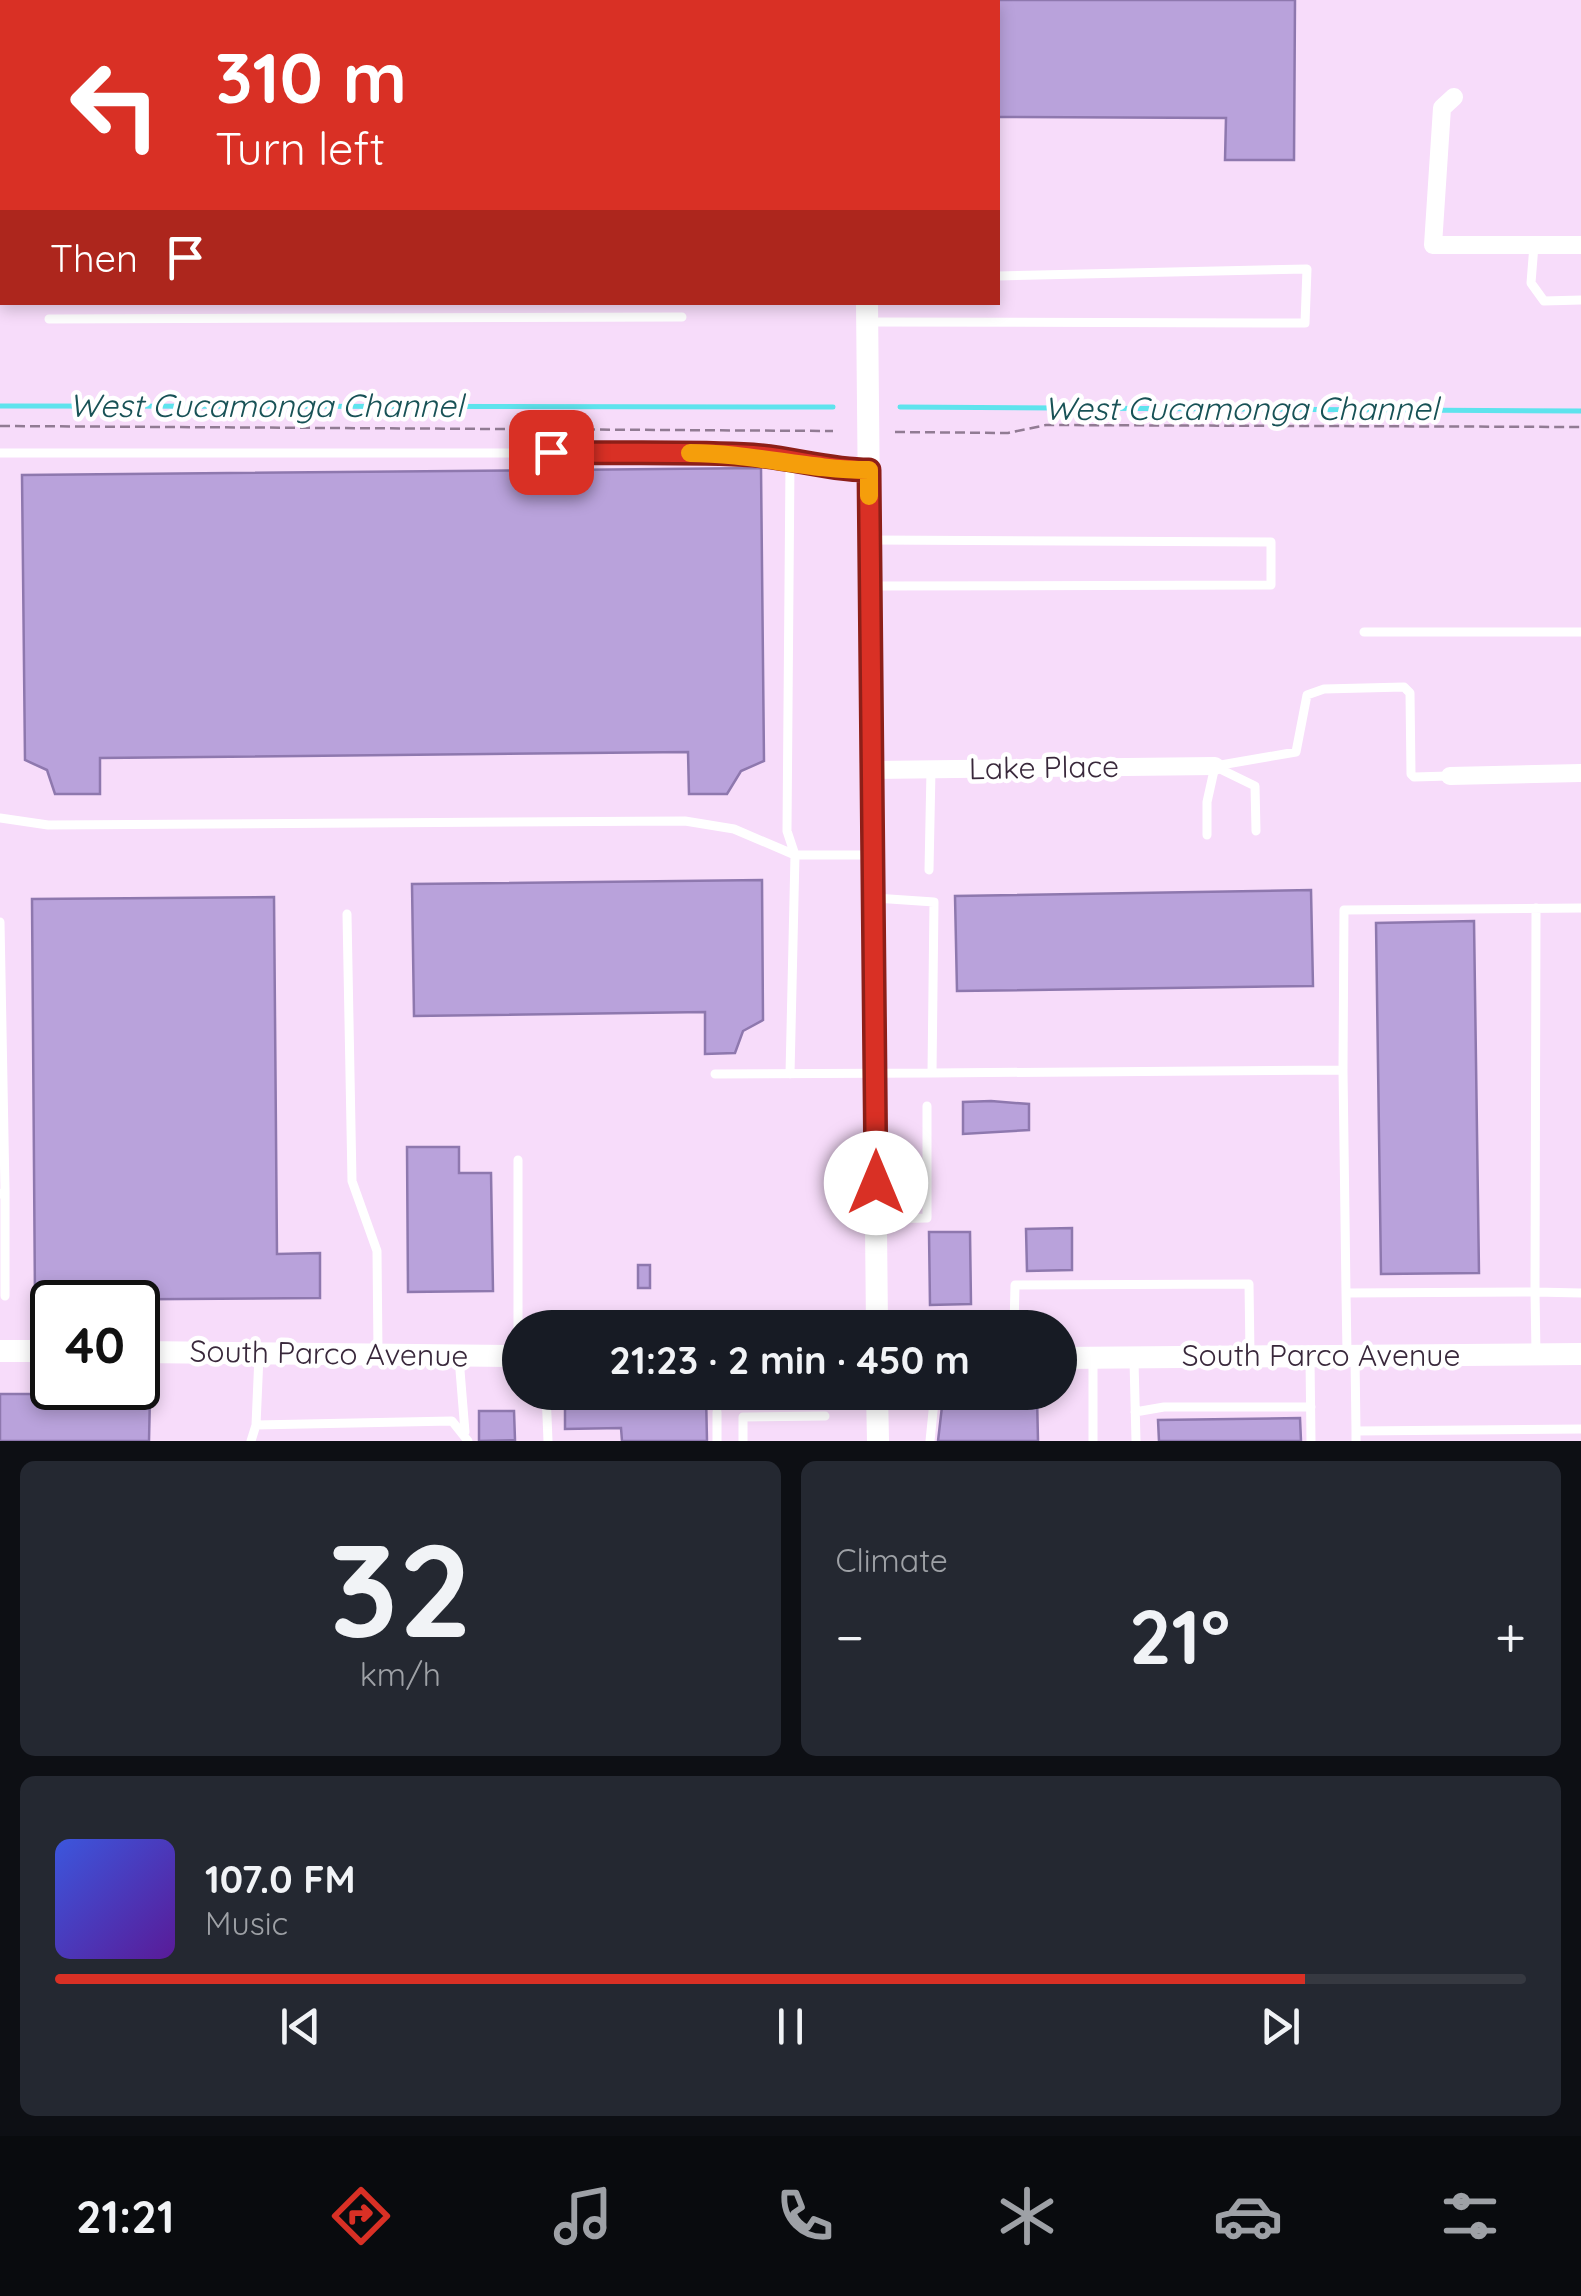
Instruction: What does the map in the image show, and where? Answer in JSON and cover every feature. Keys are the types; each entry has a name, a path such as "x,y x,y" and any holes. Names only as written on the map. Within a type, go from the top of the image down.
{"street":[{"path":"1454,97 1442,108 1433,245 1581,245"},
{"path":"867,312 877,1310"},
{"name":"Lake Place","path":"872,770 1215,766"},
{"path":"1450,776 1581,774"},
{"path":"0,1351 30,1351"},
{"name":"South Parco Avenue","path":"160,1352 502,1356"},
{"name":"South Parco Avenue","path":"1077,1358 1581,1354"},
{"path":"878,1410 878,1441"}],"lane":[{"path":"1534,245 1532,283 1544,300 1581,300"},
{"path":"867,312 1305,324 1307,270 1000,276"},
{"path":"50,319 682,318"},
{"path":"0,453 713,453 869,470"},
{"path":"790,463 786,831 794,854 790,1074"},
{"path":"870,540 1271,542 1271,585 870,586"},
{"path":"1364,632 1581,632"},
{"path":"1215,766 1296,752 1307,695 1324,689 1404,687 1410,694 1411,774 1450,776"},
{"path":"1215,766 1255,786 1256,831"},
{"path":"1207,835 1207,802 1215,766"},
{"path":"930,870 931,770"},
{"path":"0,818 48,825 686,821 734,829 794,854 873,854"},
{"path":"874,898 934,902 932,1073"},
{"path":"1536,908 1536,1354"},
{"path":"1581,908 1344,910 1343,1070 1346,1294 1356,1436 1581,1430"},
{"path":"347,914 352,1180 377,1251 378,1354"},
{"path":"0,922 5,1296"},
{"path":"715,1074 1343,1070"},
{"path":"876,1219 927,1218 927,1106"},
{"path":"518,1160 519,1310"},
{"path":"1014,1310 1015,1285 1249,1284 1250,1356"},
{"path":"1346,1294 1581,1293"},
{"path":"252,1441 258,1354"},
{"path":"459,1355 467,1438"},
{"path":"1310,1356 1310,1441"},
{"path":"1134,1357 1136,1441"},
{"path":"1093,1441 1094,1358"},
{"path":"1136,1412 1164,1408 1311,1408"},
{"path":"547,1410 548,1441"},
{"path":"930,1441 933,1410"},
{"path":"716,1412 717,1441"},
{"path":"744,1441 744,1416 825,1416"},
{"path":"256,1425 452,1421 467,1438"}],"path":[{"path":"896,432 1008,433 1046,424 1581,428"},
{"path":"0,426 833,431"}],"building":[{"path":"1000,0 1295,0 1294,160 1225,160 1226,118 1000,117"},
{"path":"761,468 764,761 741,771 727,794 689,794 688,752 100,758 100,794 55,794 47,770 25,760 22,475"},
{"path":"762,880 763,1020 743,1031 735,1053 705,1054 705,1012 414,1016 412,884"},
{"path":"1311,890 1313,986 957,991 955,896"},
{"path":"274,897 277,1254 320,1253 320,1298 160,1299 160,1280 35,1280 32,899"},
{"path":"1474,921 1479,1273 1381,1274 1376,923"},
{"path":"963,1102 1029,1104 1029,1130 963,1134"},
{"path":"407,1147 459,1147 459,1173 491,1173 493,1291 408,1292"},
{"path":"1072,1228 1072,1270 1027,1271 1026,1229"},
{"path":"929,1232 970,1232 971,1304 930,1305"},
{"path":"638,1265 650,1265 650,1288 638,1288"},
{"path":"0,1394 30,1394 30,1410 150,1410 149,1441 0,1441"},
{"path":"565,1410 706,1410 707,1441 622,1441 621,1428 565,1429"},
{"path":"942,1410 1037,1410 1038,1441 938,1441"},
{"path":"479,1411 514,1411 515,1440 479,1441"},
{"path":"1300,1418 1301,1441 1159,1441 1158,1420"}],"waterway":[{"name":"West Cucamonga Channel","path":"0,406 833,407"},
{"name":"West Cucamonga Channel","path":"900,407 1581,411"}],"slow traffic":[{"path":"690,453 770,457 836,470 869,470 869,496"}],"route":[{"path":"551,452 713,453 770,457 836,470 869,470 876,1183"}]}
